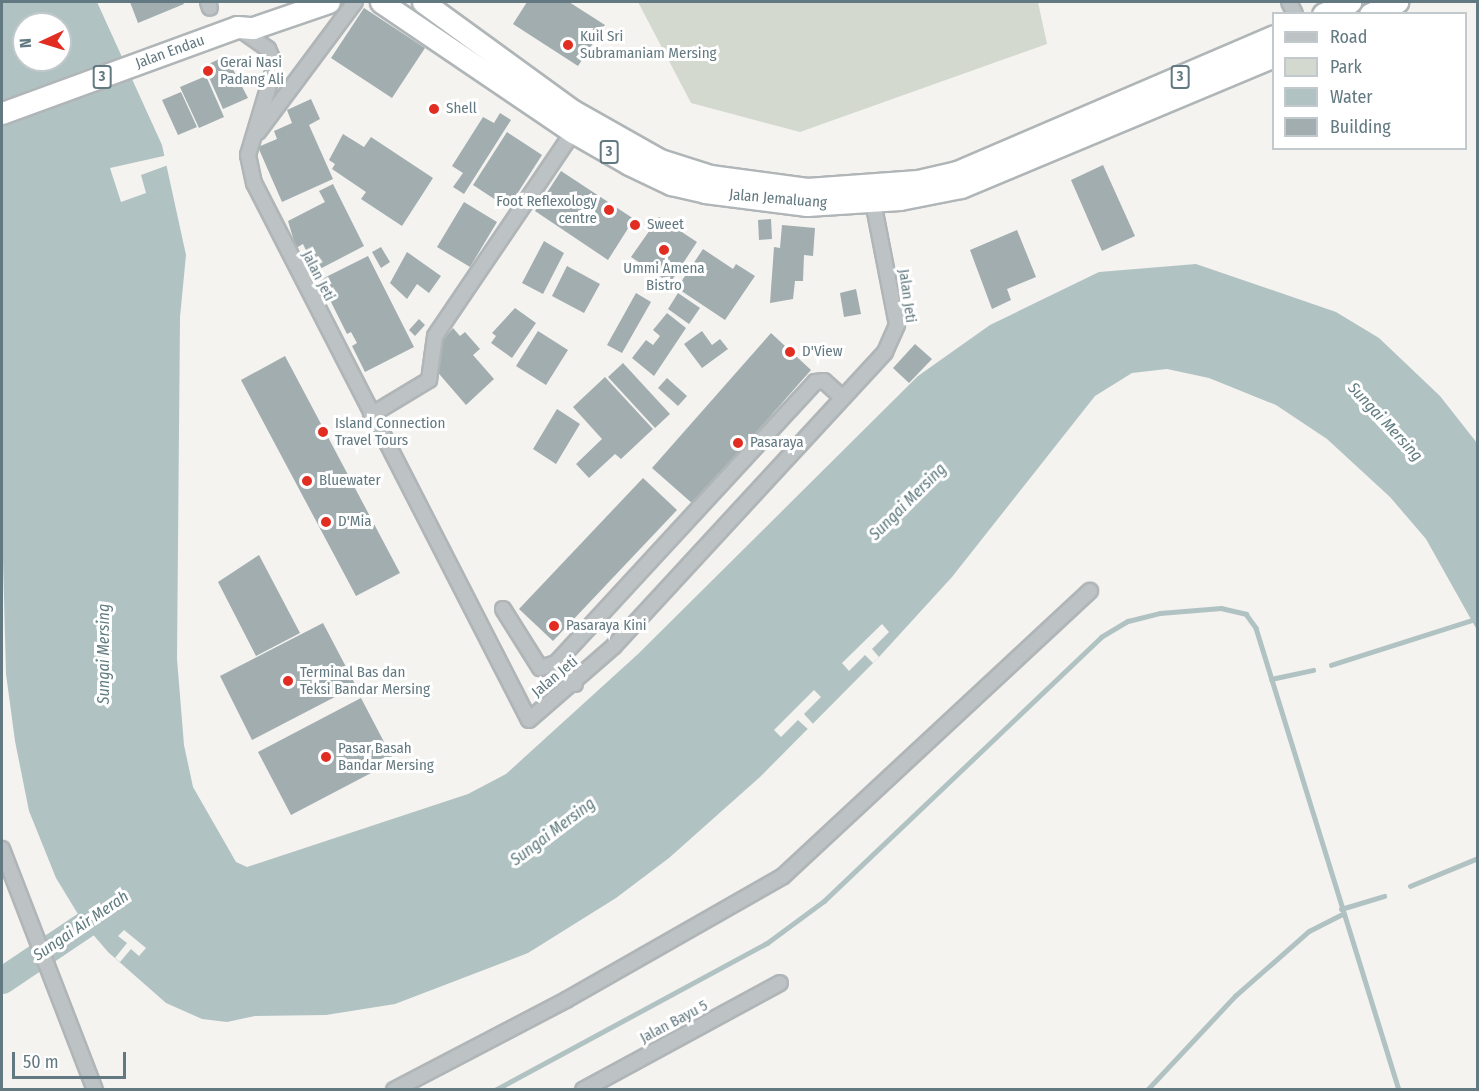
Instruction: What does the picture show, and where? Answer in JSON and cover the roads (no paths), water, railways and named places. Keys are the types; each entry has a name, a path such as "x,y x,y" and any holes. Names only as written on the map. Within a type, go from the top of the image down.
{"highway":[{"name":"Jalan Endau","path":"2,113 237,27 249,16 288,2"},
{"name":"Jalan Endau","path":"237,27 253,28 329,2"},
{"name":"Jalan Jemaluang","path":"381,2 573,132 671,184 705,192 807,205 873,201 961,187 1272,57"},
{"name":"Jalan Jemaluang","path":"423,2 573,111 660,160 710,176 807,189 918,181 957,172 1272,37"},
{"path":"1328,12 1350,2"},
{"path":"1374,12 1397,2"}],"street":[{"path":"251,142 355,2"},
{"name":"Jalan Jeti","path":"237,27 260,41 275,65 248,155 254,183 529,720 575,684 885,351 897,325 873,201"},
{"path":"371,415 429,380 435,336 573,132"},
{"path":"503,609 540,668 556,663 815,382 824,381 843,398"},
{"path":"394,1089 566,999 783,876 1090,591"},
{"path":"556,663 575,684"},
{"path":"2,849 67,1008 95,1089"},
{"name":"Jalan Bayu 5","path":"583,1089 780,983"}],"water":[{"name":"Sungai Mersing","path":"2,2 97,2 162,145 186,255 180,317 177,659 184,745 193,787 236,862 247,867 468,794 506,774 638,654 918,376 990,325 1099,272 1196,264 1336,312 1379,338 1440,396 1477,443 1477,630 1426,539 1390,497 1327,439 1276,405 1209,378 1167,369 1132,373 1095,396 952,577 879,657 760,777 669,858 616,898 528,953 395,1004 326,1015 255,1016 227,1022 202,1019 166,1003 108,952 84,924 56,878 29,811 15,741 6,674 2,523"}],"waterway":[{"path":"495,1090 767,943 824,901 1101,637 1128,621 1160,613 1221,608 1246,614 1256,628 1399,1090"},
{"path":"1331,665 1478,618"},
{"path":"1271,679 1313,670"},
{"path":"1410,886 1478,858"},
{"path":"1341,909 1384,896"},
{"name":"Sungai Air Merah","path":"2,980 115,904"},
{"path":"1147,1090 1235,996 1309,931 1342,914"}],"place":[{"name":"Kuil Sri Subramaniam Mersing","path":"568,45"},
{"name":"Gerai Nasi Padang Ali","path":"208,71"},
{"name":"Shell","path":"434,109"},
{"name":"Foot Reflexology centre","path":"609,210"},
{"name":"Sweet","path":"635,225"},
{"name":"Ummi Amena Bistro","path":"664,250"},
{"name":"D'View","path":"790,352"},
{"name":"Island Connection Travel Tours","path":"323,432"},
{"name":"Pasaraya","path":"738,443"},
{"name":"Bluewater","path":"307,481"},
{"name":"D'Mia","path":"326,522"},
{"name":"Pasaraya Kini","path":"554,626"},
{"name":"Terminal Bas dan Teksi Bandar Mersing","path":"288,681"},
{"name":"Pasar Basah Bandar Mersing","path":"326,757"}]}
